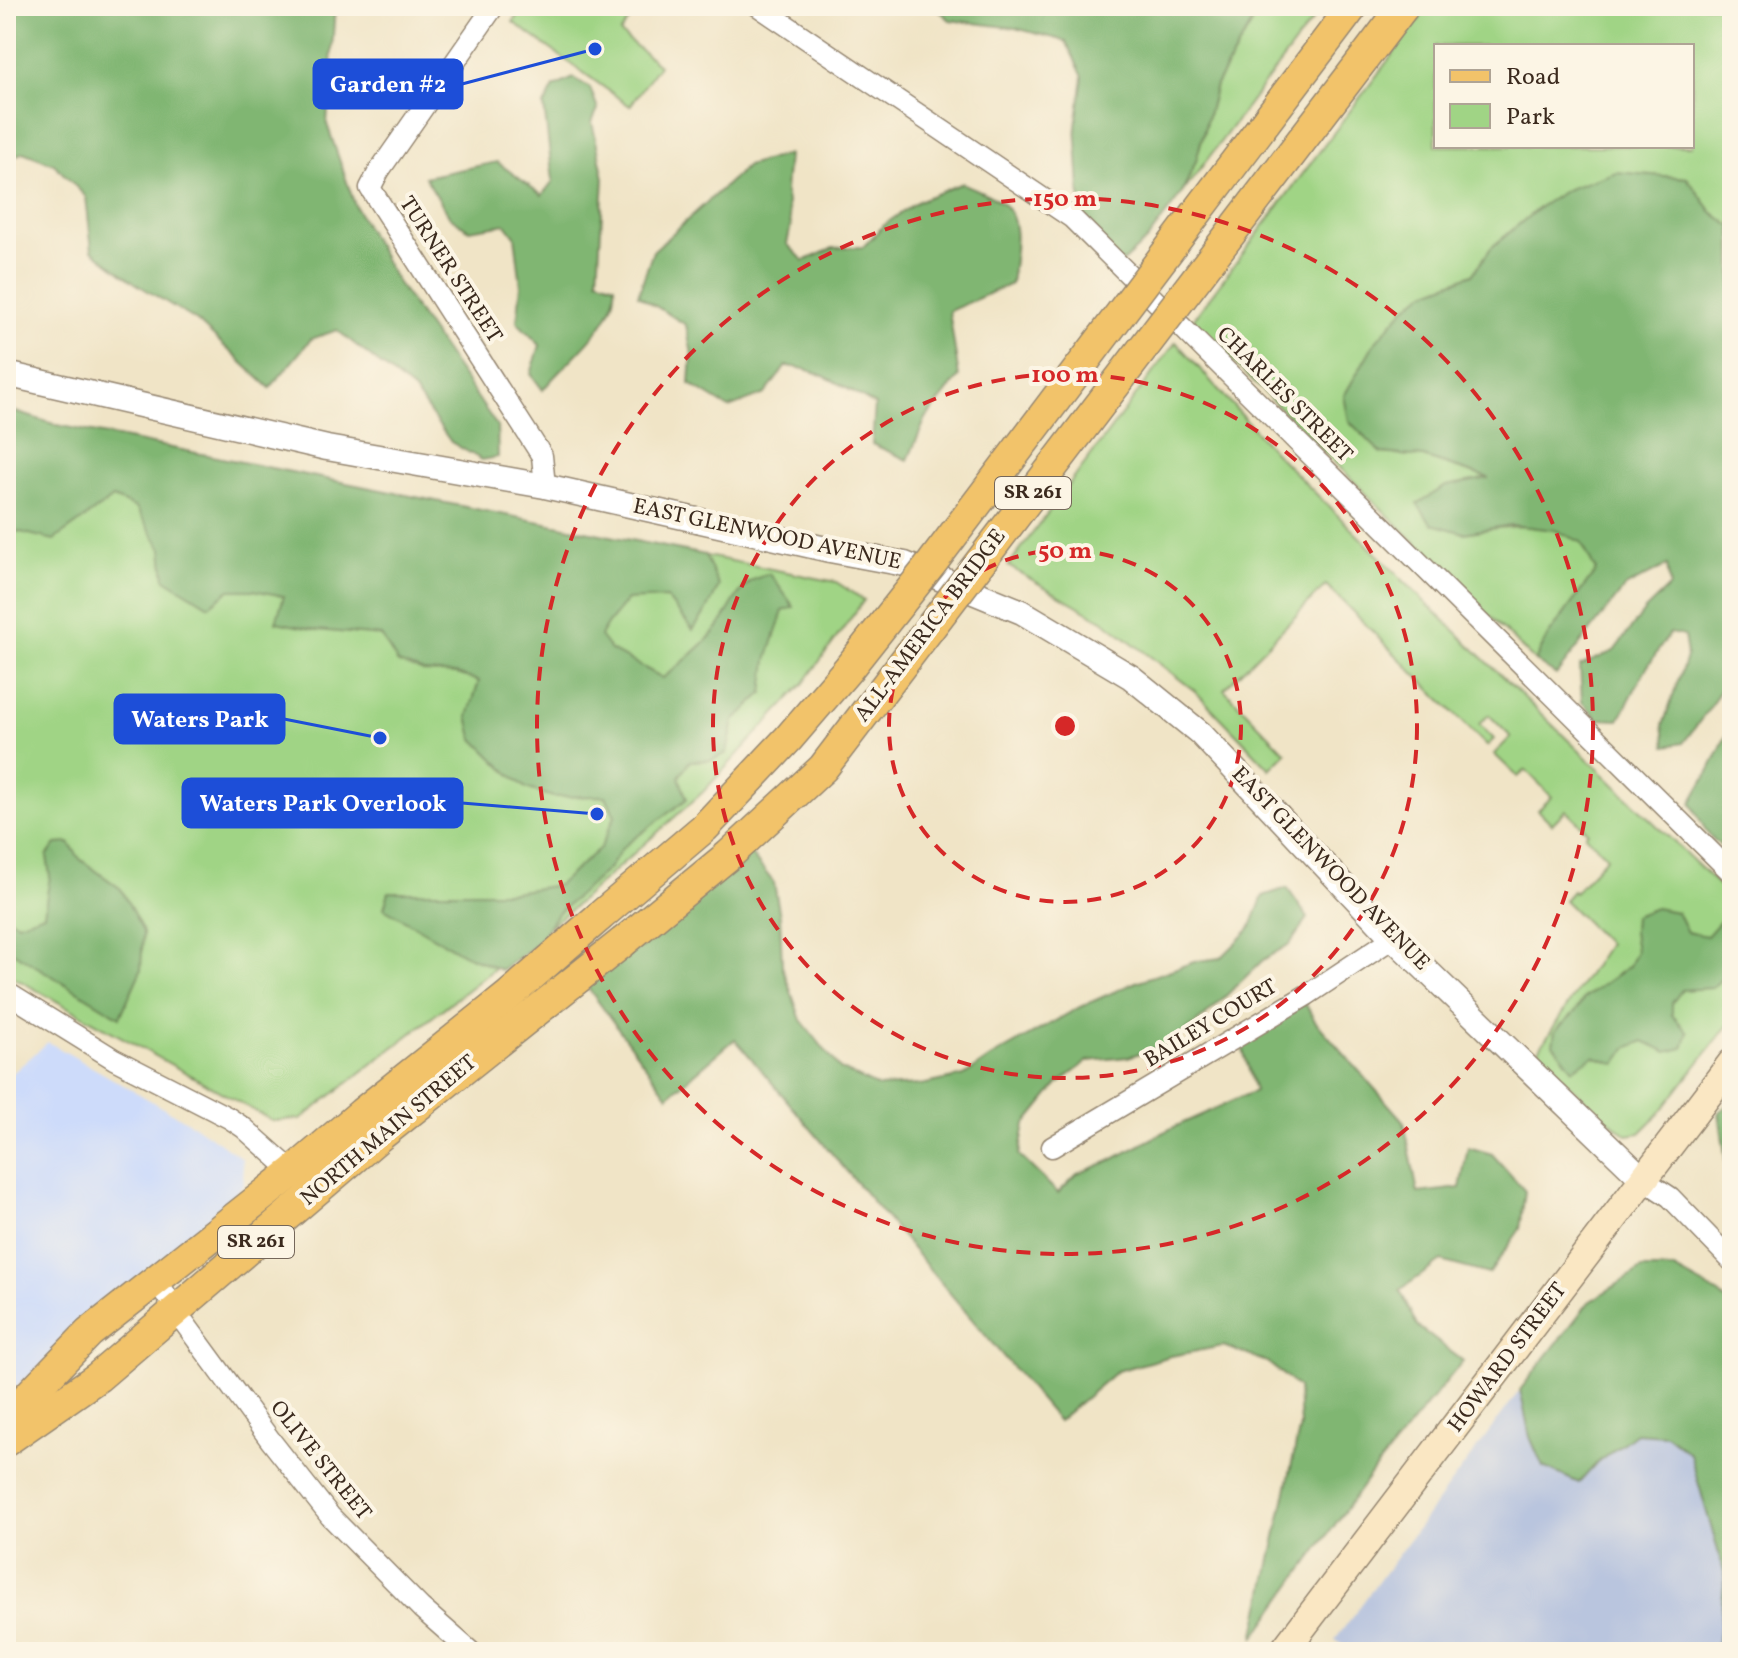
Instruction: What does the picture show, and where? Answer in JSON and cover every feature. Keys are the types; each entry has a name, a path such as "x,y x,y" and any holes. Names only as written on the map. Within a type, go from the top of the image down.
{"main road":[{"name":"ALL-AMERICA BRIDGE","path":"599,917 705,827 788,739 848,669 932,563 1353,6"},
{"name":"ALL-AMERICA BRIDGE","path":"623,942 729,855 823,768 1404,6"},
{"name":"NORTH MAIN STREET","path":"6,1441 98,1377 175,1310 303,1182 322,1147 507,997 599,917"},
{"name":"NORTH MAIN STREET","path":"6,1419 89,1333 156,1278 303,1182 342,1169 500,1038 623,942"},
{"name":"HOWARD STREET","path":"1283,1652 1732,1063"}],"street":[{"name":"TURNER STREET","path":"494,6 370,188 542,456 545,486"},
{"name":"CHARLES STREET","path":"758,6 1072,218 1732,873"},
{"name":"EAST GLENWOOD AVENUE","path":"6,374 327,448 545,486 905,564 1022,612 1131,677 1200,733 1393,938 1644,1180"},
{"name":"BAILEY COURT","path":"1052,1147 1307,995 1393,938"},
{"path":"6,992 114,1059 229,1118 303,1182"},
{"path":"322,1147 342,1169"},
{"path":"1644,1180 1670,1197 1732,1261"},
{"name":"OLIVE STREET","path":"156,1278 175,1310 330,1516 421,1608 471,1652"}],"shaded area":[{"path":"48,1042 195,1126 242,1158 244,1184 218,1213 6,1396 6,1079"},
{"path":"1520,1390 1530,1437 1597,1463 1636,1433 1666,1435 1690,1454 1725,1575 1718,1642 1712,1652 1356,1652 1335,1640"}],"green space":[{"path":"6,6 335,6 327,124 356,208 395,279 497,426 498,457 482,460 451,442 414,391 337,330 311,339 270,388 197,321 135,283 92,250 86,197 54,164 23,152 6,161"},
{"path":"524,6 640,6 620,33 659,65 630,106 513,22"},
{"path":"934,6 1262,6 1216,85 1196,161 1182,193 1147,240 1118,266 1087,234 1081,206 1076,125 1083,77 1066,41 1015,28 950,20"},
{"path":"1262,6 1323,6 1182,193 1196,161 1216,85"},
{"path":"1429,6 1732,6 1732,227 1712,212 1687,178 1665,176 1541,206 1491,248 1473,274 1426,292 1381,453 1423,457 1491,479 1464,533 1508,527 1541,527 1570,535 1581,543 1596,571 1548,636 1535,661 1192,321"},
{"path":"574,78 590,88 598,109 592,122 604,178 598,279 615,285 614,300 600,328 543,390 531,374 540,345 517,322 521,286 515,236 506,224 469,230 450,217 425,177 497,162 542,195 553,181 544,106 554,87"},
{"path":"788,154 785,191 791,225 787,244 804,261 833,248 863,247 884,225 918,201 962,183 999,201 1013,220 1016,241 1011,284 949,311 959,377 926,418 908,460 872,444 875,405 810,371 786,366 765,394 729,408 690,384 692,354 686,325 638,295 653,251 747,166"},
{"path":"1616,172 1687,178 1712,212 1732,227 1732,687 1723,685 1683,743 1666,746 1663,725 1687,654 1684,636 1670,633 1644,672 1619,720 1598,719 1582,702 1580,666 1614,651 1645,610 1670,586 1667,565 1625,587 1556,675 1535,661 1548,636 1596,571 1581,542 1555,530 1511,525 1464,533 1432,524 1417,504 1446,486 1489,478 1423,457 1381,453 1349,421 1344,396 1375,342 1405,308 1426,292 1473,274 1491,248 1541,206 1568,189"},
{"path":"1176,342 1275,453 1732,898 1732,1020 1658,1115 1640,1133 1627,1135 1536,1054 1608,944 1564,900 1607,857 1566,810 1552,824 1538,810 1552,797 1526,770 1518,777 1494,754 1511,737 1489,715 1479,724 1494,739 1487,746 1326,585 1224,689 1286,753 1270,769 1195,691 1104,621 1008,566"},
{"path":"6,409 57,425 705,555 719,586 693,630 667,598 627,600 600,636 611,650 663,678 709,638 737,596 759,577 770,574 794,607 783,611 767,660 763,693 734,721 727,753 712,760 690,761 679,777 687,799 623,847 608,869 556,915 537,944 501,970 463,954 384,908 389,892 513,892 558,885 601,847 615,816 606,796 553,797 526,788 503,768 473,738 468,716 479,681 456,674 424,672 398,663 381,636 317,630 276,622 284,596 253,590 230,590 209,606 165,579 162,549 136,508 113,498 54,540 6,531"},
{"path":"6,415 836,582 864,600 803,684 703,792 570,910 301,1119 273,1121 6,973"},
{"path":"1732,723 1732,857 1707,833 1691,803"},
{"path":"69,843 80,859 121,889 143,932 141,970 120,1017 6,948 6,917 18,923 44,914 50,876 47,856 56,844"},
{"path":"742,843 774,883 780,916 782,966 801,1020 840,1069 878,1087 921,1085 964,1076 1080,1007 1136,982 1197,961 1221,958 1250,929 1263,896 1287,888 1308,918 1290,944 1263,960 1173,1042 1128,1057 1088,1061 1058,1084 1025,1125 1019,1155 1058,1193 1077,1174 1255,1091 1241,1043 1305,1003 1315,1021 1404,1122 1418,1193 1460,1188 1468,1147 1492,1154 1525,1191 1520,1229 1489,1274 1441,1261 1400,1290 1417,1326 1463,1361 1374,1470 1254,1638 1300,1426 1298,1387 1267,1362 1223,1346 1117,1371 1058,1421 735,1039 668,1096 580,977"},
{"path":"1655,908 1677,912 1687,932 1707,936 1732,908 1732,969 1712,988 1682,990 1672,1003 1672,1015 1688,1032 1683,1048 1667,1052 1644,1041 1627,1048 1616,1064 1594,1056 1573,1069 1553,1044 1555,1031 1575,1012 1584,998 1629,966 1636,951 1634,916"},
{"path":"1732,1102 1732,1205 1719,1112"},
{"path":"1642,1269 1674,1269 1719,1294 1732,1306 1732,1652 1712,1652 1718,1642 1725,1575 1690,1454 1666,1435 1636,1433 1597,1463 1579,1483 1543,1467 1530,1437 1520,1390 1589,1302"}],"place":[{"name":"Garden #2","path":"595,49"},
{"name":"Waters Park","path":"380,738"},
{"name":"Waters Park Overlook","path":"597,814"}]}
